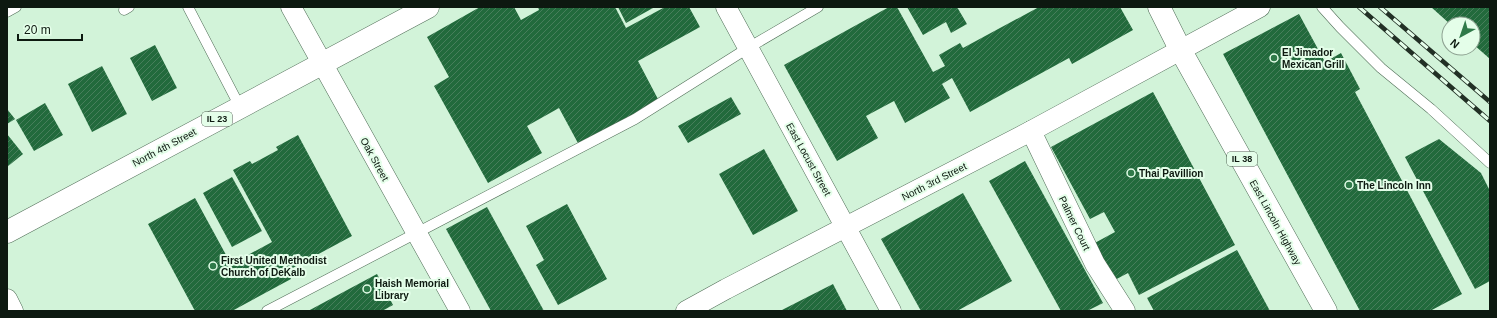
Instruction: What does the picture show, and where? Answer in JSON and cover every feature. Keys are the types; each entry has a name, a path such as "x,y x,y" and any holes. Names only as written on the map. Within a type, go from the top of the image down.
{"main road":[{"name":"North 4th Street","path":"7,232 428,7"},
{"name":"East Lincoln Highway","path":"1159,7 1181,51 1326,311"}],"street":[{"name":"Oak Street","path":"291,7 321,64 460,311"},
{"name":"East Locust Street","path":"726,7 891,311"},
{"name":"North 3rd Street","path":"686,311 1031,131 1260,7"},
{"name":"Palmer Court","path":"1031,131 1095,264 1125,311"},
{"path":"7,299 13,311"}],"lane":[{"path":"7,12 16,7"},
{"path":"188,7 240,107"},
{"path":"267,311 635,119 748,48 818,7"},
{"path":"1322,7 1381,68 1431,109 1490,163"}],"building":[{"path":"480,7 514,7 521,20 539,10 538,7 615,7 626,28 665,7 689,7 700,27 638,61 659,101 579,145 559,108 527,126 542,153 488,183 434,86 449,77 427,37"},
{"path":"618,7 653,7 653,8 626,23"},
{"path":"889,7 897,7 933,72 945,66 939,55 960,43 963,48 1039,7 1120,7 1133,30 1072,64 1069,58 970,112 952,78 942,84 950,98 905,123 894,101 866,116 878,138 837,161 784,65"},
{"path":"907,7 957,7 967,24 951,33 946,22 923,35"},
{"path":"1431,7 1490,7 1490,59 1481,51 1481,16 1441,16"},
{"path":"1299,14 1325,62 1341,53 1360,89 1355,92 1462,294 1430,311 1360,311 1223,54"},
{"path":"155,45 177,88 152,101 130,58"},
{"path":"102,66 127,114 92,132 68,84"},
{"path":"1153,92 1235,245 1139,295 1128,273 1111,282 1091,245 1115,232 1104,212 1090,219 1051,147"},
{"path":"731,97 741,114 688,143 678,126"},
{"path":"45,103 63,135 34,151 16,120"},
{"path":"7,109 15,119 7,124"},
{"path":"7,134 23,154 7,167"},
{"path":"298,135 352,236 287,271 291,279 232,311 195,311 148,224 195,198 231,264 272,242 233,170 250,161 252,164 278,150 276,147"},
{"path":"1439,139 1481,173 1490,191 1490,281 1475,289 1405,157"},
{"path":"764,149 798,211 753,235 719,174"},
{"path":"1025,161 1103,303 1087,311 1061,311 989,181"},
{"path":"232,177 262,231 232,247 203,193"},
{"path":"963,193 1012,281 957,311 921,311 881,239"},
{"path":"567,204 607,279 558,305 536,265 544,260 526,226"},
{"path":"487,207 544,311 491,311 446,229"},
{"path":"1237,250 1270,311 1154,311 1147,298"},
{"name":"Haish Memorial Library","path":"377,274 393,305 382,311 308,311"},
{"path":"833,284 847,311 780,311"}],"railway":[{"path":"1359,7 1490,121"},
{"path":"1380,7 1490,102"}],"place":[{"name":"El Jimador Mexican Grill","path":"1274,58"},
{"name":"Thai Pavillion","path":"1131,173"},
{"name":"The Lincoln Inn","path":"1349,185"},
{"name":"First United Methodist Church of DeKalb","path":"213,266"},
{"name":"Haish Memorial Library","path":"367,289"}]}
